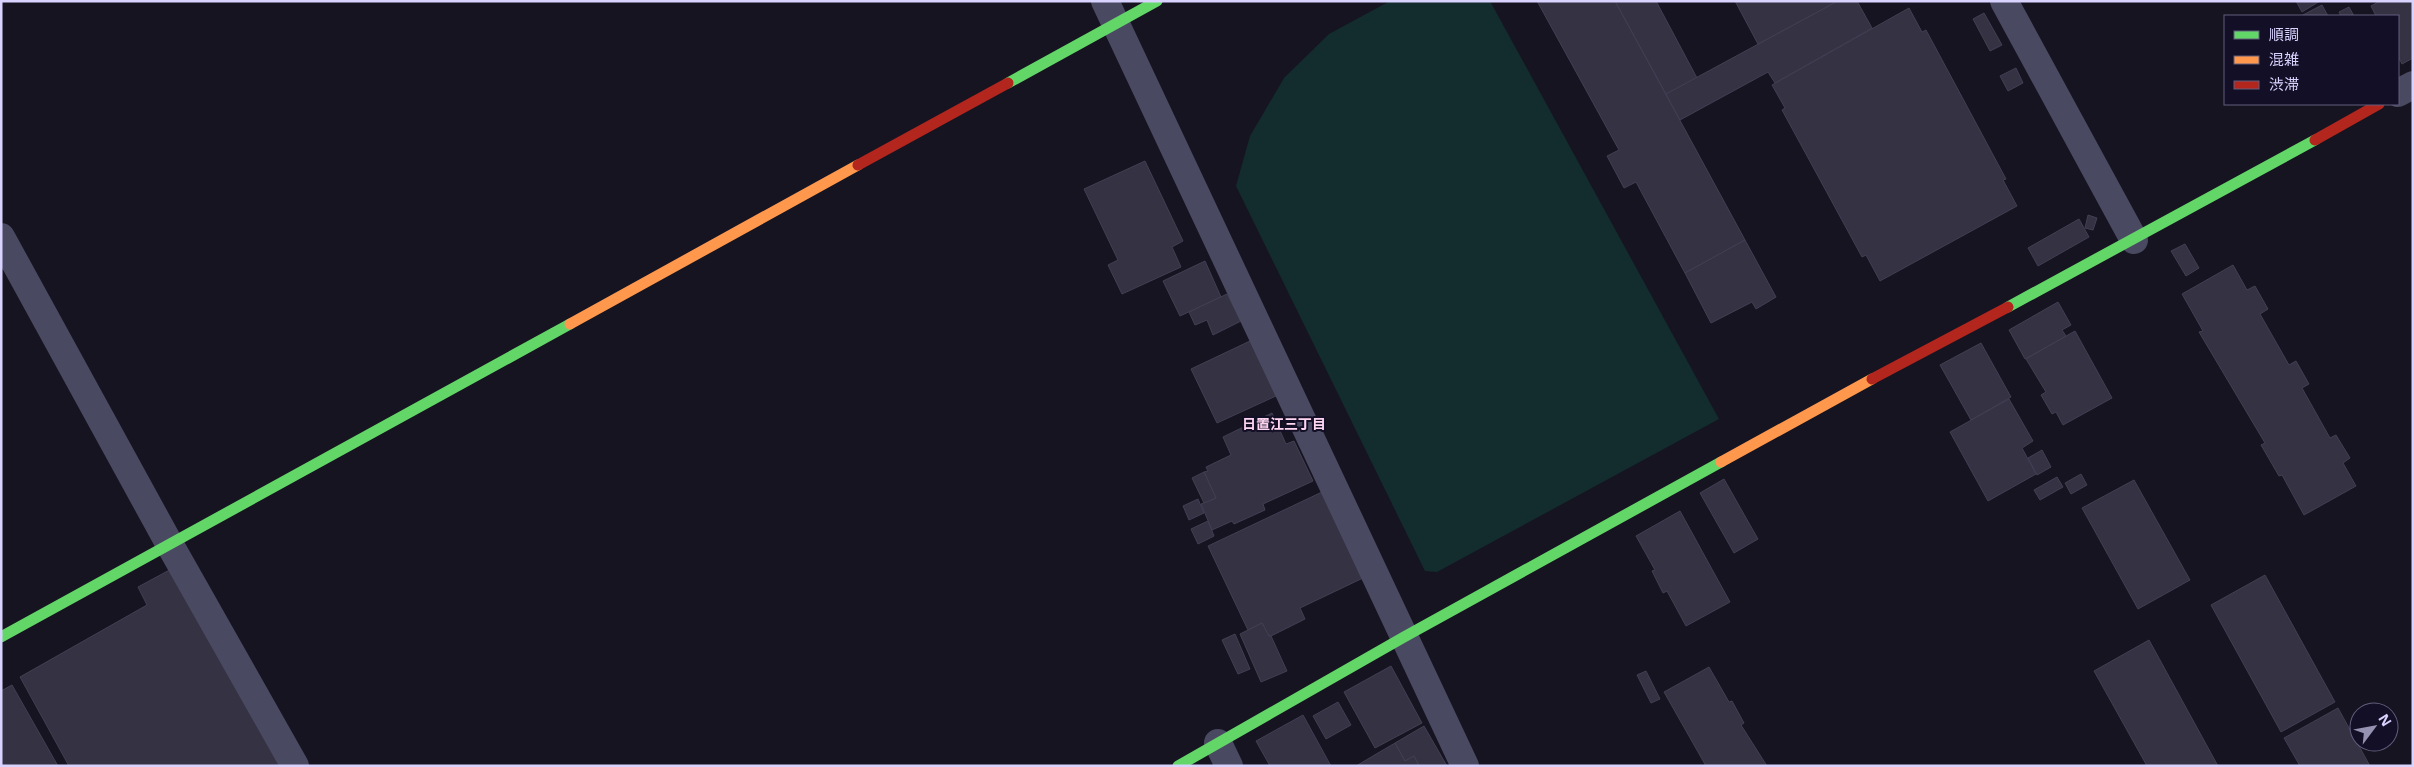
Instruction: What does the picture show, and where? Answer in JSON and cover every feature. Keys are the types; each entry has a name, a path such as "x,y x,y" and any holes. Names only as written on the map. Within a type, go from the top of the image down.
{"street":[{"path":"1,637 170,545 1110,13 1156,1"},
{"path":"2004,1 2134,240"},
{"path":"1110,13 1465,766"},
{"path":"2399,92 2413,85"},
{"path":"1178,766 1223,754 1404,637 1874,378 2134,240 2376,105"},
{"path":"1,237 170,545 295,766"}],"green space":[{"path":"1390,1 1490,1 1719,419 1437,572 1425,571 1236,186 1250,136 1284,78 1329,34"}],"building":[{"path":"1537,1 1615,1 1745,240 1685,273 1636,182 1624,188 1607,156 1619,150"},
{"path":"1615,1 1656,1 1697,78 1666,94"},
{"path":"1735,1 1838,1 1758,44"},
{"path":"1838,1 1857,1 1872,28 1775,83 1768,72 1680,120 1666,94"},
{"path":"2296,1 2320,1 2302,12"},
{"path":"2380,1 2413,1 2413,58 2402,64 2399,58 2399,15 2376,15 2371,6"},
{"path":"2322,5 2327,15 2303,15"},
{"path":"2349,7 2353,15 2340,15 2339,12"},
{"path":"1909,8 1922,32 1926,30 2006,179 2003,180 2017,206 1880,281 1866,255 1862,257 1782,110 1785,108 1772,85"},
{"path":"1984,13 2002,45 1990,51 1973,19"},
{"path":"2016,68 2023,83 2008,91 2000,76"},
{"path":"1145,161 1183,241 1172,247 1181,267 1122,294 1108,265 1118,260 1084,189"},
{"path":"2088,215 2097,218 2093,230 2085,228"},
{"path":"2079,219 2089,237 2038,266 2028,248"},
{"path":"1745,240 1776,297 1756,309 1752,302 1711,323 1685,273"},
{"path":"2185,244 2199,268 2186,276 2171,251"},
{"path":"1205,261 1221,297 1180,316 1163,281"},
{"path":"2233,265 2247,290 2255,286 2268,309 2260,314 2289,365 2296,361 2309,384 2302,388 2330,438 2336,435 2350,458 2343,463 2356,486 2304,515 2282,475 2279,476 2261,445 2265,443 2199,332 2203,331 2182,294"},
{"path":"1227,294 1241,321 1213,335 1207,320 1195,325 1189,312"},
{"path":"2058,302 2071,325 2062,330 2066,336 2025,359 2009,330"},
{"path":"2075,331 2112,398 2063,425 2056,412 2052,414 2041,395 2046,392 2026,359"},
{"path":"1250,341 1276,396 1217,423 1191,369"},
{"path":"1981,343 2011,397 1971,420 1940,365"},
{"path":"2009,399 2033,441 2022,448 2036,474 1988,501 1950,432"},
{"path":"1272,413 1286,444 1294,441 1313,481 1263,504 1265,510 1234,524 1232,521 1212,530 1201,504 1216,498 1204,472 1208,471 1206,467 1231,455 1223,437"},
{"path":"2042,450 2051,467 2037,475 2028,458"},
{"path":"1204,472 1216,498 1204,503 1192,478"},
{"path":"2081,474 2087,485 2071,494 2065,483"},
{"path":"2057,477 2063,487 2040,500 2034,490"},
{"path":"1724,479 1758,539 1734,553 1700,493"},
{"path":"2134,480 2190,580 2138,609 2082,508"},
{"path":"1322,492 1363,578 1300,608 1305,619 1271,636 1269,636 1262,623 1248,630 1208,546"},
{"path":"1198,499 1204,513 1189,520 1183,506"},
{"path":"1680,511 1730,602 1686,626 1667,591 1663,593 1652,571 1655,570 1636,536"},
{"path":"1208,521 1214,536 1198,544 1191,529"},
{"path":"175,567 286,766 69,766 20,677 147,605 138,587"},
{"path":"2265,575 2335,702 2281,732 2211,605"},
{"path":"1262,623 1269,636 1271,636 1287,671 1261,682 1240,634"},
{"path":"1235,634 1250,669 1238,674 1222,640"},
{"path":"2149,640 2218,766 2147,766 2094,671"},
{"path":"1391,666 1422,723 1375,748 1344,692"},
{"path":"1709,667 1729,702 1732,701 1744,723 1741,725 1767,766 1706,766 1664,692"},
{"path":"1646,671 1660,699 1651,703 1637,675"},
{"path":"12,685 58,766 1,766 1,691"},
{"path":"1338,702 1351,725 1326,739 1313,716"},
{"path":"2338,708 2349,728 2349,752 2362,752 2370,766 2300,766 2284,738"},
{"path":"1303,715 1331,766 1270,766 1256,741"},
{"path":"1424,726 1447,766 1419,766 1414,756 1405,761 1395,743"},
{"path":"1395,743 1405,761 1414,756 1419,766 1356,766"}],"traffic: fast":[{"path":"1008,83 1157,1"},
{"path":"2008,307 2315,140"},
{"path":"1,637 570,324"},
{"path":"1178,766 1404,637 1721,462"}],"traffic: slow":[{"path":"570,324 858,165"},
{"path":"1721,462 1872,379"}],"traffic: jam":[{"path":"858,165 1008,83"},
{"path":"2315,140 2377,105"},
{"path":"1872,379 2008,307"}],"district":[{"name":"日置江三丁目","path":"1284,424"}]}
